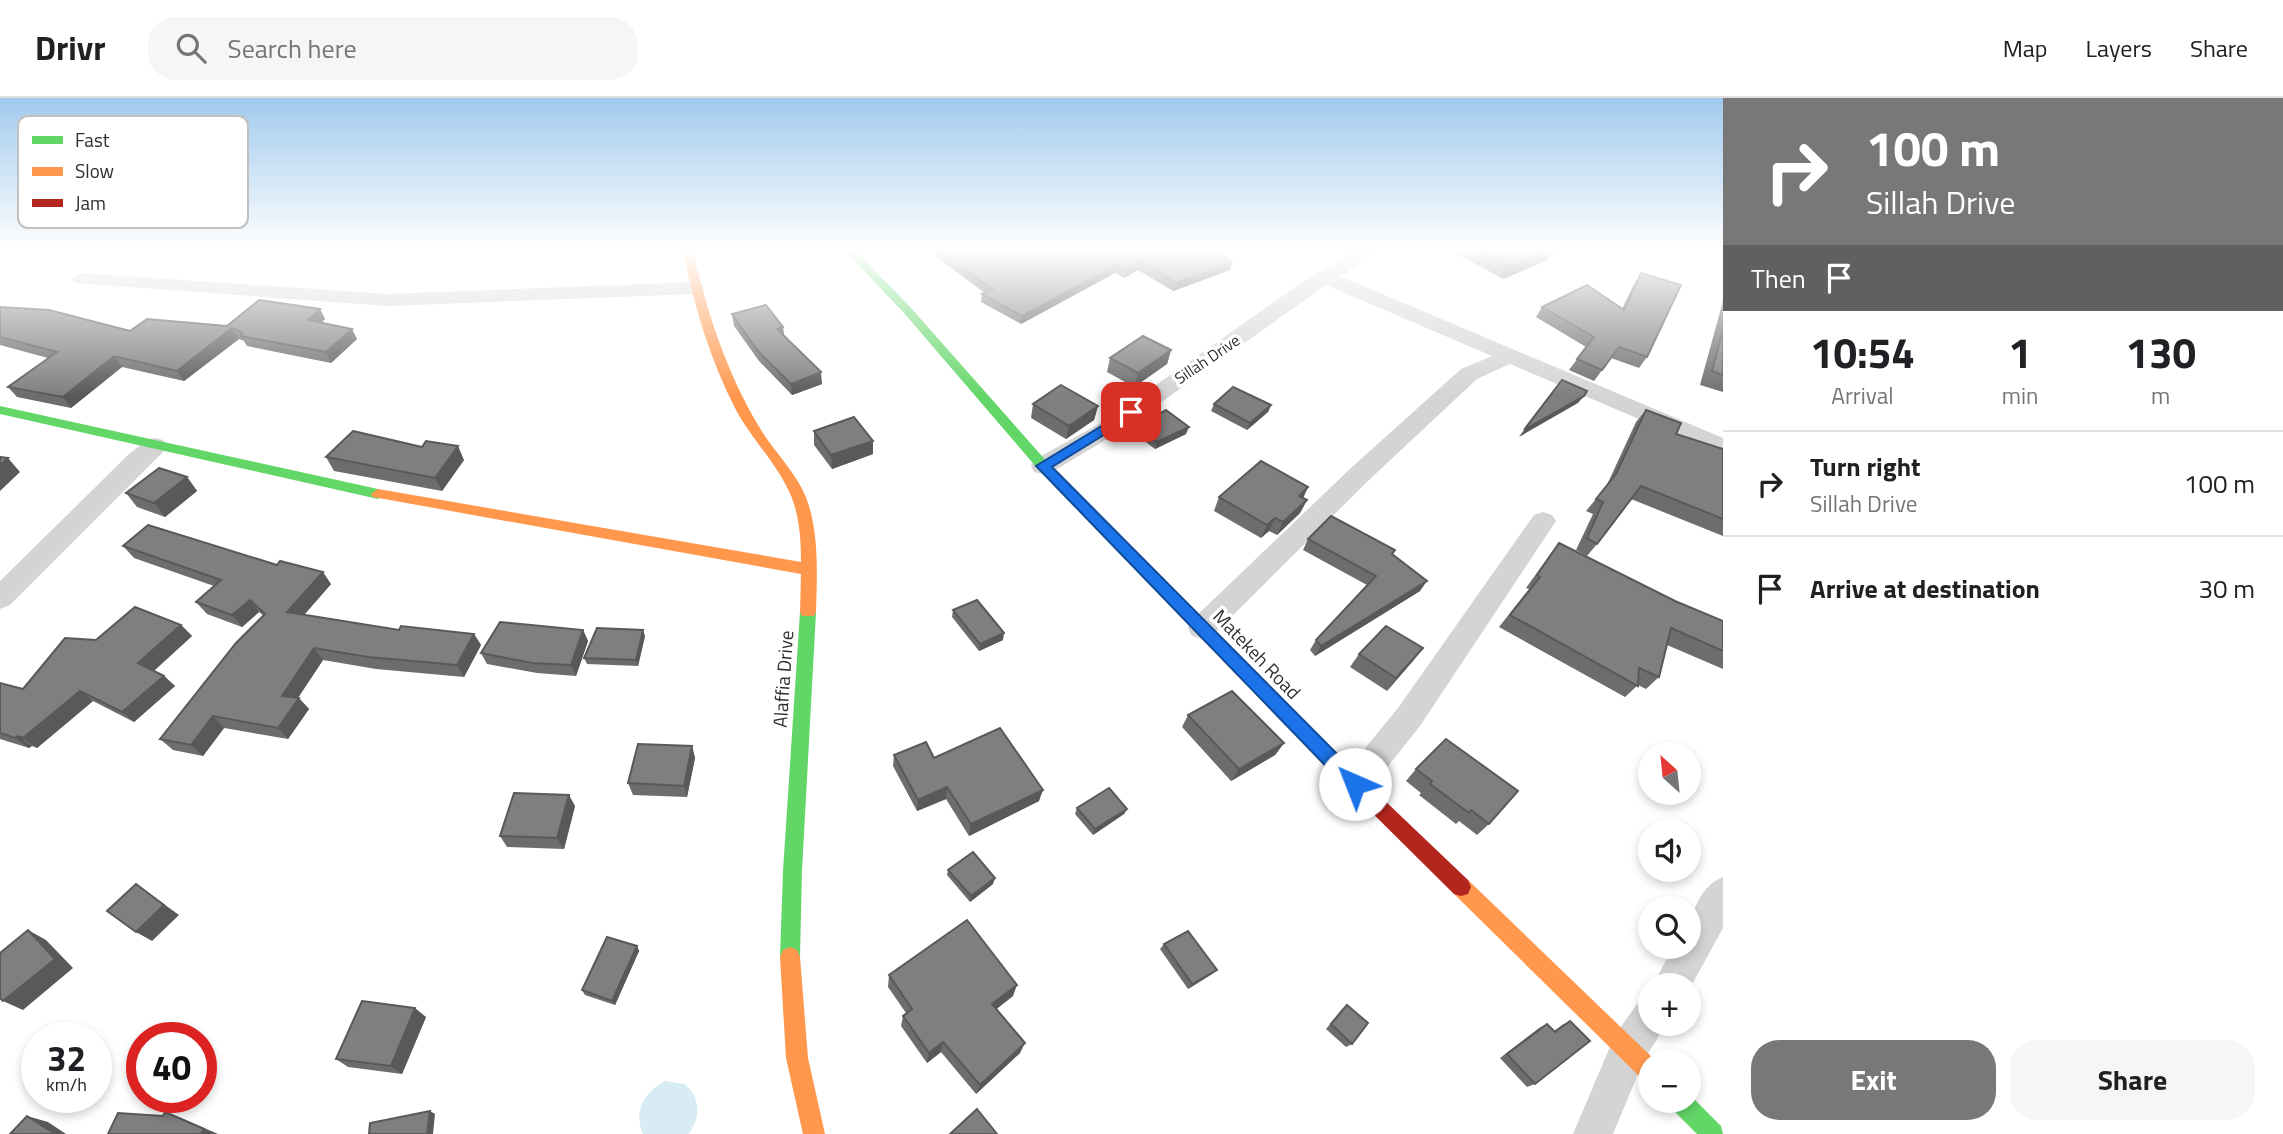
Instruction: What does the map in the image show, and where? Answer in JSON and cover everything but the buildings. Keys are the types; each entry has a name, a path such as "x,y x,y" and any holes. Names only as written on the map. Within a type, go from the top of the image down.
{"street":[{"path":"378,299 404,299"},
{"name":"Alaffia Drive","path":"698,299 732,387 755,430 784,471 804,513 808,614 789,947 792,1030 814,1134"},
{"name":"Matekeh Road","path":"897,299 1043,466 1355,784 1638,1058"},
{"name":"Sillah Drive","path":"1043,466 1114,425 1182,374 1292,299"},
{"path":"1376,299 1723,447"},
{"path":"1202,628 1361,473 1469,374 1508,357"},
{"path":"0,410 155,446 464,511 806,569"},
{"path":"0,598 155,446"},
{"path":"1355,784 1409,717 1543,521"},
{"path":"1678,973 1723,894"},
{"path":"1593,1134 1638,1063"},
{"path":"1692,1113 1713,1134"}],"water":[{"path":"665,1081 685,1084 694,1095 696,1121 688,1134 643,1134 639,1118 642,1103 651,1091"}],"traffic: fast":[{"path":"897,299 1043,466 1187,613"},
{"path":"0,410 378,494"},
{"path":"790,957 792,871 808,612"},
{"path":"1692,1113 1713,1134"}],"traffic: slow":[{"path":"699,299 713,344 731,388 754,430 793,485 802,506 808,545 808,612"},
{"path":"378,494 806,569"},
{"path":"1461,887 1638,1059"},
{"path":"790,957 797,1058 814,1134"}],"traffic: jam":[{"path":"1187,613 1355,784 1461,887"}],"route":[{"path":"1131,412 1114,425 1043,466 1355,784"}]}
